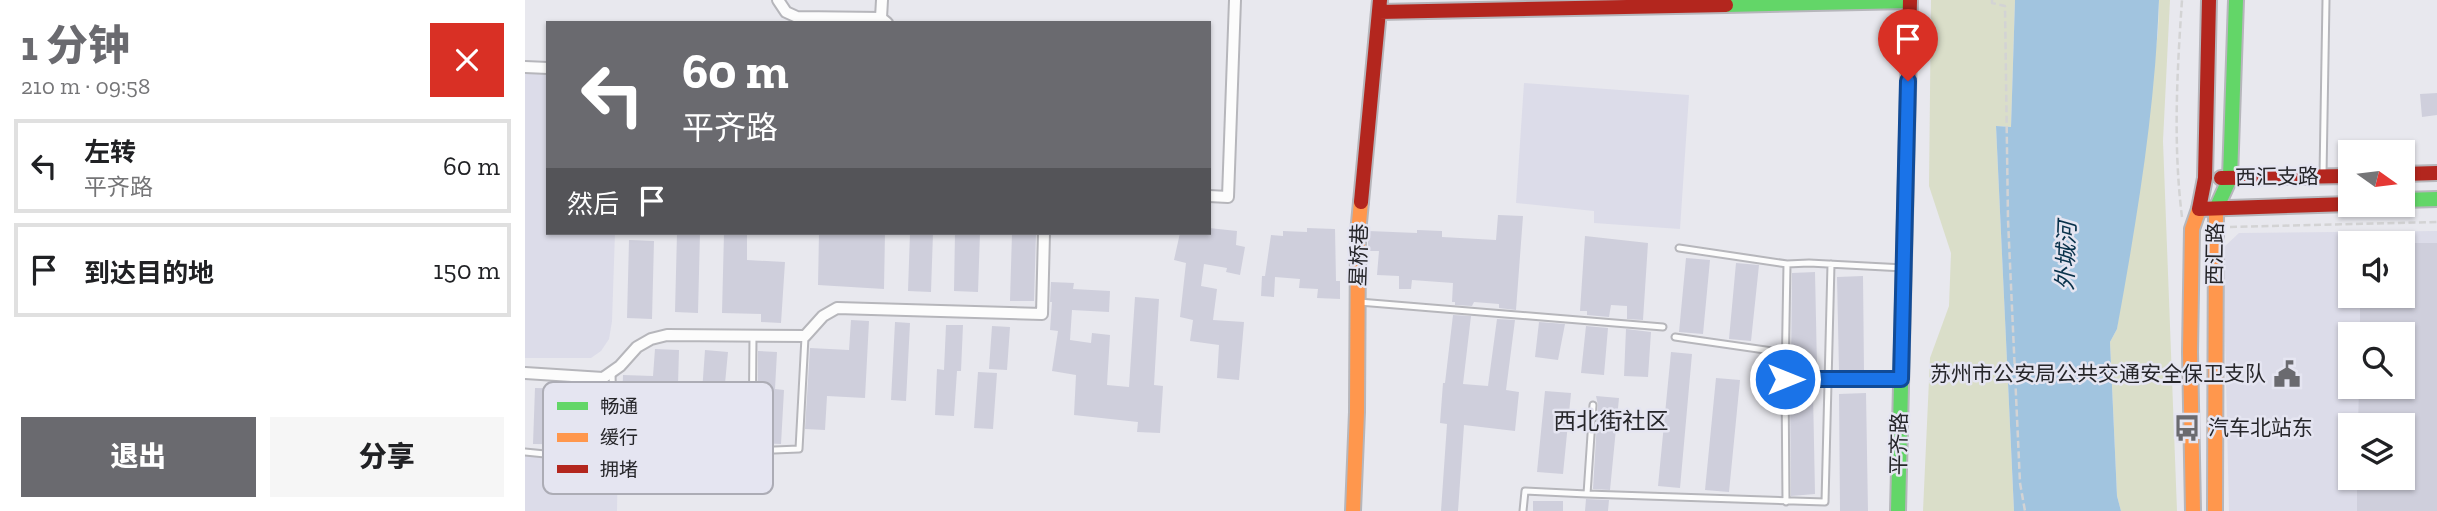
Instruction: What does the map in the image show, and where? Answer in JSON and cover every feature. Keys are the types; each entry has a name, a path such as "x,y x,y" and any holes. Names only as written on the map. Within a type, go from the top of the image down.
{"main road":[{"name":"西汇路","path":"2193,511 2190,352 2192,229 2205,178 2210,0"},
{"name":"西汇路","path":"2215,511 2216,209 2230,178 2236,0"},
{"path":"1379,6 1910,1"},
{"name":"平齐路","path":"1898,511 1910,1"},
{"name":"星桥巷","path":"1353,511 1357,412 1358,233 1379,6"},
{"path":"2415,174 2437,173"},
{"name":"西汇支路","path":"2205,178 2338,176"},
{"path":"2415,200 2437,199"},
{"name":"西汇支路","path":"2199,209 2338,204"}],"street":[{"path":"778,0 781,8 791,16 884,21 882,0"},
{"path":"1211,196 1227,197 1235,0"},
{"path":"525,67 546,68"},
{"path":"525,373 603,377 612,373 637,347 667,335 805,336 823,316 837,308 1042,314 1044,235"}],"lane":[{"path":"2323,177 2326,0"},
{"path":"1679,248 1787,264 1904,268"},
{"path":"1786,502 1787,264"},
{"path":"1523,511 1525,491 1825,502 1831,264"},
{"path":"1358,302 1663,327"},
{"path":"753,336 753,382"},
{"path":"773,450 799,449 805,336"},
{"path":"1675,337 1786,353"},
{"path":"612,373 612,382"},
{"path":"1785,379 1901,379"},
{"path":"1587,494 1593,405"},
{"path":"525,452 543,454"}],"path":[{"path":"1992,0 1992,3 2005,6 2008,220 2020,483 2025,511"},
{"path":"2177,154 2182,0"},
{"path":"2248,226 2437,222"}],"shaded area":[{"path":"525,66 546,66 546,235 615,235 612,321 609,339 601,351 591,358 525,358"},
{"path":"1524,83 1689,95 1680,229 1594,223 1594,211 1516,203"},
{"path":"2415,231 2437,231 2437,511 2229,511 2223,248 2239,233 2338,232 2338,308 2415,308"},
{"path":"525,448 543,449 543,494 617,494 617,511 525,511"}],"green space":[{"path":"1931,0 2015,0 2011,127 1996,126 2014,511 1923,511 1930,358 1949,306 1951,253 1929,186"},
{"path":"2159,0 2170,0 2163,141 2177,511 2121,511 2117,496 2110,342 2117,329 2158,32"}],"water":[{"name":"外城河","path":"2015,0 2159,0 2154,83 2144,165 2117,329 2110,342 2117,496 2121,511 2014,511 1996,126 2011,127"}],"building":[{"path":"2437,93 2437,115 2422,117 2420,94"},
{"path":"1498,215 1523,216 1516,310 1499,308 1499,304 1474,302 1472,306 1455,305 1455,302 1452,302 1453,283 1412,280 1411,289 1399,289 1399,276 1377,275 1379,251 1368,251 1368,231 1442,231 1442,237 1496,240"},
{"path":"1211,228 1237,231 1236,245 1245,247 1240,275 1226,272 1227,268 1204,264 1201,286 1217,289 1213,320 1244,322 1239,380 1217,378 1219,345 1190,341 1193,320 1180,317 1186,263 1174,260 1180,235 1211,235"},
{"path":"1307,228 1335,229 1336,281 1340,281 1340,299 1317,298 1318,289 1299,288 1300,279 1275,277 1274,297 1261,296 1262,276 1265,276 1271,235 1283,236 1283,231 1307,232"},
{"path":"677,235 700,235 698,313 675,312"},
{"path":"724,235 747,235 747,260 785,262 781,323 761,322 761,314 722,313"},
{"path":"819,235 885,235 884,289 818,285"},
{"path":"910,235 933,235 931,292 908,291"},
{"path":"955,235 980,235 978,292 954,291"},
{"path":"1012,235 1036,235 1034,301 1010,301"},
{"path":"1585,236 1648,243 1643,320 1627,319 1627,306 1611,305 1609,317 1587,315 1587,311 1580,311"},
{"path":"629,240 654,241 652,319 627,318"},
{"path":"2415,243 2437,243 2437,511 2357,511 2357,490 2415,490 2415,413 2358,413 2359,399 2415,399 2415,322 2360,322 2360,308 2415,308"},
{"path":"1686,258 1710,260 1703,334 1679,332"},
{"path":"1736,263 1759,265 1751,341 1729,339"},
{"path":"1815,272 1817,367 1791,367 1792,273"},
{"path":"1863,276 1864,371 1839,371 1837,277"},
{"path":"1051,282 1074,283 1073,289 1110,291 1109,312 1072,310 1070,340 1091,343 1092,333 1110,335 1107,385 1129,387 1135,297 1159,299 1154,385 1163,386 1160,433 1137,432 1138,422 1074,415 1076,375 1052,371 1058,331 1050,330"},
{"path":"1453,315 1471,316 1463,384 1488,386 1497,319 1515,320 1506,390 1519,392 1515,431 1464,425 1458,511 1441,511 1447,424 1440,423"},
{"path":"851,320 869,321 865,398 827,396 825,430 805,429 810,348 849,350"},
{"path":"895,322 910,323 906,401 891,400"},
{"path":"1539,322 1565,324 1558,360 1535,357"},
{"path":"946,325 963,325 961,371 957,371 954,416 935,415 937,369 944,370"},
{"path":"992,326 1010,327 1007,370 989,369"},
{"path":"1586,326 1608,328 1604,375 1581,373"},
{"path":"1626,329 1651,332 1648,377 1624,376"},
{"path":"655,349 679,350 678,382 623,382 623,375 653,376"},
{"path":"705,350 728,352 725,382 703,382"},
{"path":"758,351 777,352 775,389 784,390 781,444 773,444 773,382 758,382"},
{"path":"1671,352 1692,354 1680,488 1658,486"},
{"path":"978,372 997,373 993,429 974,428"},
{"path":"1716,378 1740,380 1729,492 1705,490"},
{"path":"535,388 543,388 543,444 533,444"},
{"path":"1545,391 1571,393 1563,474 1537,472"},
{"path":"1790,392 1813,392 1815,494 1791,496"},
{"path":"1866,393 1868,511 1840,511 1839,394"},
{"path":"1596,396 1619,398 1610,490 1593,489 1598,405"},
{"path":"1586,499 1609,500 1608,511 1585,511"},
{"path":"1533,501 1563,501 1563,511 1533,511"}],"traffic: fast":[{"path":"2216,209 2230,178 2236,0"},
{"path":"1726,5 1910,1"},
{"path":"1898,511 1908,93"},
{"path":"2415,200 2437,199"}],"traffic: slow":[{"path":"1353,511 1357,412 1358,233 1361,202"},
{"path":"2193,511 2190,352 2192,229 2199,209"},
{"path":"2215,511 2216,209"}],"traffic: jam":[{"path":"1361,202 1380,0"},
{"path":"1908,93 1910,0"},
{"path":"2209,0 2205,178 2199,209 2338,204"},
{"path":"1379,12 1726,5"},
{"path":"2415,174 2437,173"},
{"path":"2221,178 2338,176"}],"place":[{"name":"苏州市公安局公共交通安全保卫支队","path":"2287,374"},
{"name":"汽车北站东","path":"2187,428"}],"district":[{"name":"西北街社区","path":"1611,421"}],"route":[{"path":"1785,379 1901,379 1908,81"}]}
